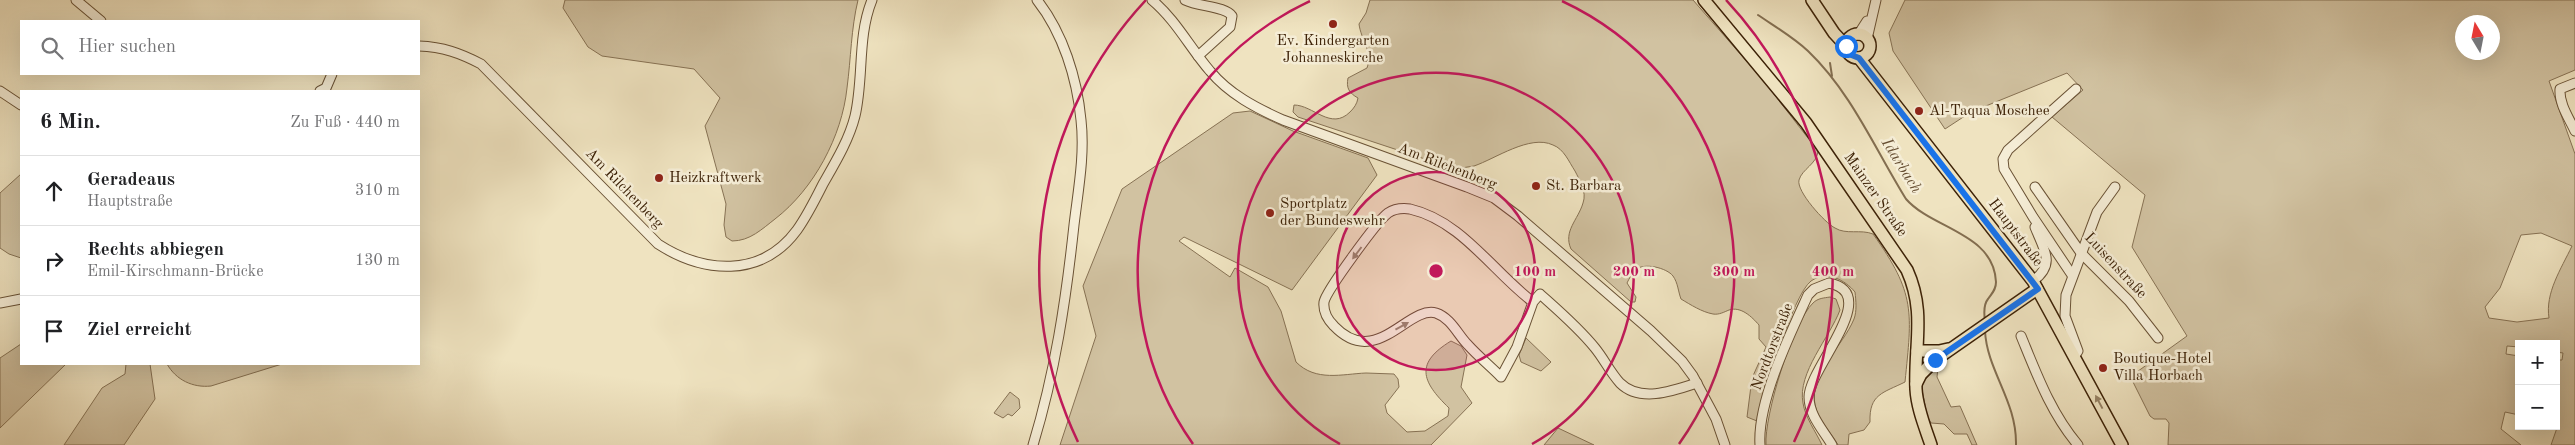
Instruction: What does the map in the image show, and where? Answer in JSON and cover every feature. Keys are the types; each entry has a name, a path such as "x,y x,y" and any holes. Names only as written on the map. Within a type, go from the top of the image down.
{"main road":[{"name":"Mainzer Straße","path":"1704,0 1806,123 1904,264 1919,304 1916,384 1919,407 1931,445"},
{"path":"1812,0 1827,23 1870,46 1864,56"},
{"name":"Hauptstraße","path":"1855,39 1850,55 1864,56 1877,80 2035,285 2122,445"},
{"path":"1916,384 1921,374 1935,360 2015,304 2035,285"},
{"path":"1918,351 1939,351 1952,347"},
{"path":"1918,351 1924,359 1935,360"}],"street":[{"path":"76,0 100,20"},
{"name":"Am Rilchenberg","path":"420,46 446,48 481,64 658,244 677,256 696,263 720,267 739,266 772,252 796,231 843,147 853,125 858,103 863,39 872,0"},
{"path":"1033,445 1048,391 1063,313 1082,141 1078,102 1070,66 1045,10 1037,0"},
{"path":"1044,0 1045,10"},
{"name":"Am Rilchenberg","path":"1152,0 1174,23 1211,73 1231,91 1268,113 1494,198 1518,216 1682,361 1697,383 1716,419 1725,445"},
{"path":"1185,0 1201,7 1222,9 1232,16 1230,27 1198,56"},
{"path":"1855,39 1871,14 1876,0"},
{"path":"322,90 326,88 332,75"},
{"path":"2575,83 2560,89 2560,93 2562,105 2575,131"},
{"path":"2072,275 2033,217 2004,169 2003,159 2008,150 2076,89"},
{"path":"0,91 20,104"},
{"name":"Luisenstraße","path":"2035,187 2081,254 2129,301 2158,338"},
{"path":"2074,356 2077,354 2077,348 2065,316 2064,306 2072,275 2097,212 2115,187"},
{"path":"1533,302 1453,230 1427,216 1403,208 1385,215 1332,286 1324,303 1330,322 1347,336 1366,342 1383,337 1426,313 1438,314 1448,320 1466,344 1501,377 1517,348 1533,302 1540,294 1590,342 1616,377 1629,389 1640,394 1653,394 1697,383"},
{"path":"2033,217 2046,262 2044,273 2035,285"},
{"name":"Nordtorstraße","path":"1760,445 1760,427 1782,355 1808,295 1814,289 1829,283 1844,289 1849,295 1850,305 1840,331 1810,385 1809,397 1810,410 1832,445"},
{"path":"0,303 20,299"},
{"path":"2021,336 2049,402 2060,423 2078,445"}],"shaded area":[{"path":"565,0 858,0 852,33 847,88 839,124 824,160 802,193 789,207 755,234 744,239 732,241 726,237 724,225 726,204 705,126 720,98 694,69 602,56 588,47 563,8"},
{"path":"1370,0 1693,0 1763,80 1818,151 1817,156 1799,180 1799,185 1806,199 1818,214 1835,228 1844,231 1873,234 1897,273 1908,304 1909,338 1905,382 1879,396 1872,405 1870,422 1864,430 1849,434 1848,445 1838,445 1819,416 1815,405 1815,394 1817,382 1822,371 1854,319 1856,299 1855,292 1841,280 1823,276 1811,281 1796,305 1780,346 1757,421 1747,417 1752,378 1766,347 1759,339 1759,325 1742,311 1733,309 1715,314 1705,312 1693,306 1681,299 1673,276 1655,267 1644,266 1635,270 1627,283 1636,297 1635,302 1631,302 1571,249 1569,243 1570,231 1581,209 1584,195 1575,171 1560,149 1544,142 1523,145 1474,166 1455,169 1298,117 1293,112 1294,105 1301,106 1322,116 1336,119 1343,117 1355,106 1358,98 1349,90 1347,82 1348,78 1367,68 1368,51 1359,24 1366,13"},
{"path":"1905,0 2575,0 2575,70 2549,81 2575,154 2575,445 2551,445 2556,430 2560,430 2560,360 2562,360 2563,353 2560,353 2560,340 2515,340 2515,347 2507,346 2506,354 2515,355 2515,414 2505,412 2501,429 2521,445 2168,445 2169,423 2166,419 2154,419 2150,416 2133,382 2134,374 2187,336 2132,247 2145,195 2052,117 2083,90 2067,73 1971,112 1945,129 1893,51 1889,33","holes":["2541,233 2572,246 2559,272 2549,299 2549,318 2517,322 2489,318 2485,307 2500,288 2521,235"]},
{"path":"1250,111 1293,131 1368,158 1377,175 1292,290 1184,237 1179,241 1230,277 1235,268 1268,287 1281,311 1296,362 1304,368 1321,375 1394,374 1398,379 1399,387 1385,405 1387,413 1407,432 1425,431 1448,416 1449,408 1432,389 1426,373 1427,365 1432,357 1439,349 1451,341 1461,346 1467,355 1461,387 1472,403 1431,445 1060,445 1096,336 1083,286 1122,189 1233,113"},
{"path":"20,175 20,258 0,248 0,193"},
{"path":"1830,297 1836,299 1840,310 1815,355 1802,391 1806,414 1822,445 1766,445 1774,393 1788,349 1805,314 1813,303 1819,299"},
{"path":"1526,338 1551,362 1541,371 1521,362 1519,355"},
{"path":"20,345 20,365 65,365 0,428 0,358"},
{"path":"126,365 150,365 155,399 124,445 64,445 102,388 125,374"},
{"path":"168,365 279,365 211,386 198,386 186,382"},
{"path":"1938,367 1937,377 1951,407 1960,406 1977,445 1972,445 1967,434 1954,434 1944,424 1931,423 1927,416 1921,384"},
{"path":"1010,392 1019,399 1020,408 1012,416 1008,414 1003,418 994,413"},
{"path":"1558,428 1594,445 1544,445"}],"waterway":[{"name":"Idarbach","path":"1758,15 1808,51 1837,84 1906,199 1931,218 1974,242 1985,253 1993,266 1996,282 1995,289 1985,304 1985,321"},
{"path":"1830,63 1832,76"},
{"name":"Idarbach","path":"1985,331 1991,360 2012,414 2016,445"}],"place":[{"name":"Ev. Kindergarten Johanneskirche","path":"1333,24"},
{"name":"Al-Taqua Moschee","path":"1919,111"},
{"name":"Heizkraftwerk","path":"659,178"},
{"name":"St. Barbara","path":"1536,186"},
{"name":"Sportplatz der Bundeswehr","path":"1270,213"},
{"name":"Boutique-Hotel Villa Horbach","path":"2103,368"}],"route":[{"path":"1846,46 1849,54 1854,58 1859,58 1865,68 1877,80 2024,268 2038,289 1935,360"}]}
